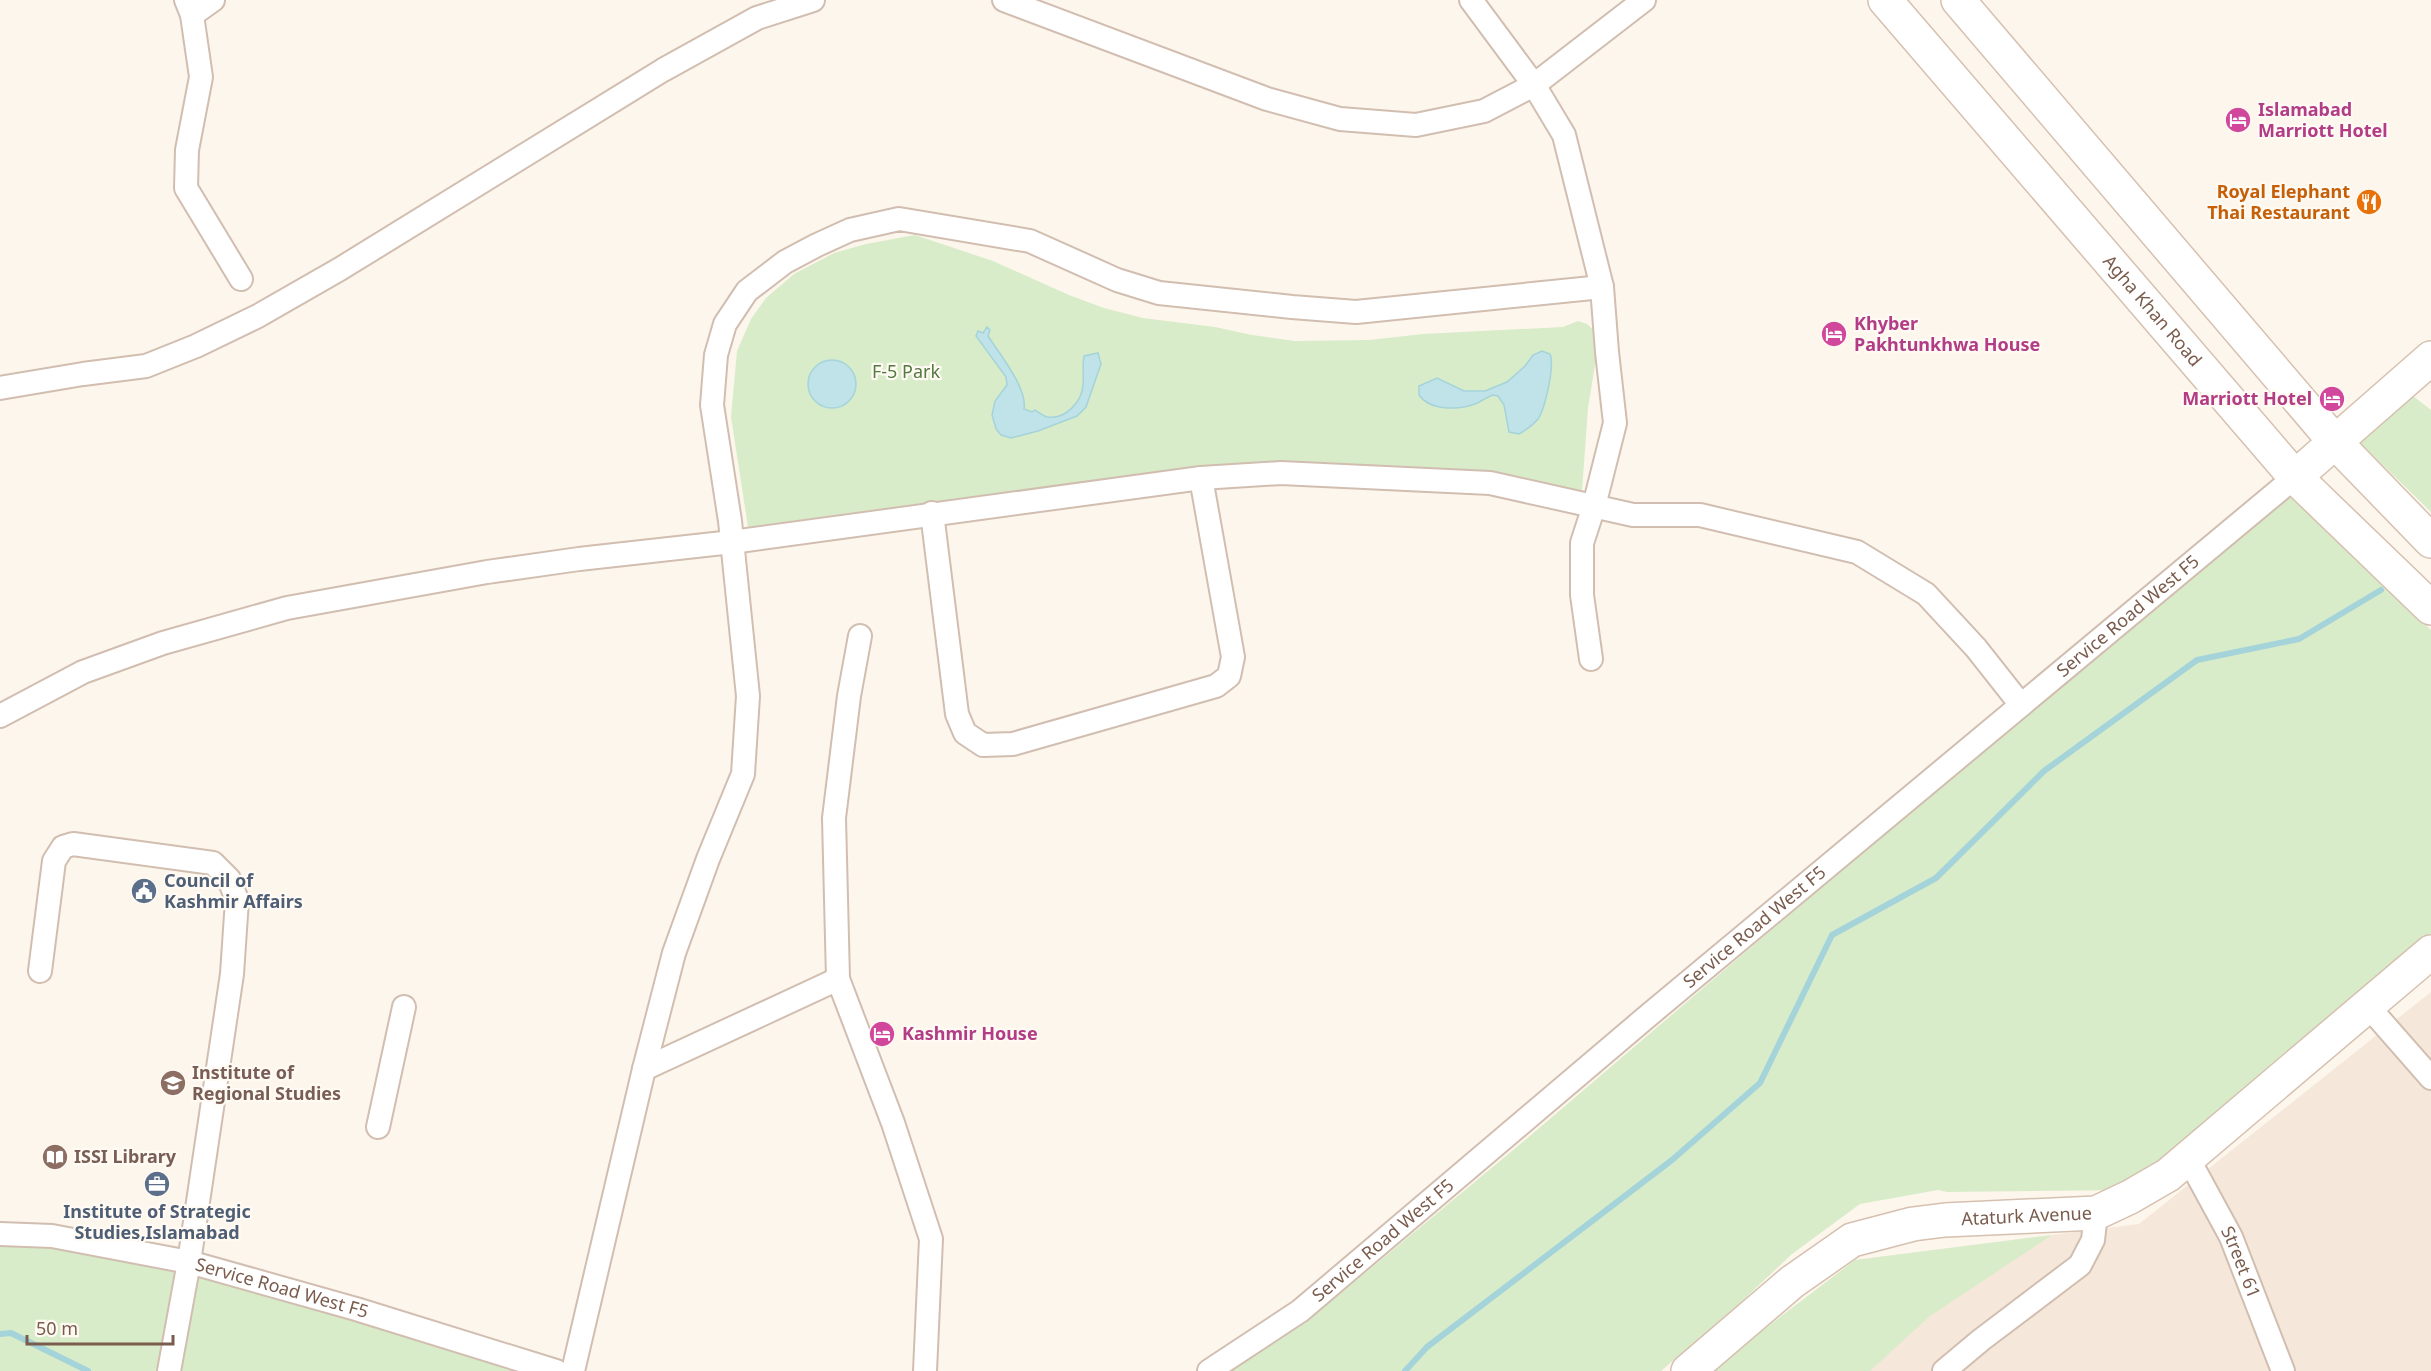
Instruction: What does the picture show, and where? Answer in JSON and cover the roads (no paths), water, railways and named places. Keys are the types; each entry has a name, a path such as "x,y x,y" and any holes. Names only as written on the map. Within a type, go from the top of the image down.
{"street":[{"path":"213,0 189,8 201,78 188,150 186,188 241,279"},
{"path":"0,388 146,366 217,336 258,316 340,269 663,70 753,9 813,0"},
{"path":"1004,0 1267,99 1340,119 1416,125 1484,111 1534,85 1644,0"},
{"path":"1471,0 1534,85 1564,135 1602,287 1616,423 1582,543 1582,595 1591,659"},
{"name":"Agha Khan Road","path":"1885,0 2295,477 2431,608"},
{"path":"1958,0 2336,443 2431,541"},
{"path":"573,1371 644,1069 674,953 742,774 748,696 732,542 712,405 716,355 725,324 747,291 785,262 850,230 899,219 1030,241 1117,280 1159,293 1356,312 1602,287"},
{"path":"2295,477 2431,358"},
{"path":"0,716 83,672 163,643 287,608 487,572 732,542 1201,478 1281,473 1490,483 1633,515 1700,515 1857,552 1926,594 1976,648 2021,705"},
{"name":"Service Road West F5","path":"1209,1371 1300,1311 1643,1020 2295,477"},
{"path":"932,513 957,714 965,734 983,745 1012,744 1216,686 1229,676 1233,657 1201,478"},
{"path":"860,636 849,696 834,818 838,979 893,1123 931,1239 925,1371"},
{"path":"40,971 54,861 63,847 73,844 213,863 229,879 237,900 232,974 189,1262 169,1371"},
{"name":"Ataturk Avenue","path":"1688,1371 1792,1282 1852,1240 1913,1224 1945,1220 2096,1213 2158,1180 2188,1158 2431,952"},
{"path":"644,1069 838,979"},
{"path":"2367,1005 2431,1078"},
{"path":"378,1127 404,1006"},
{"name":"Street 61","path":"2188,1158 2231,1238 2283,1371"},
{"path":"1944,1371 2080,1265 2093,1240 2096,1213"},
{"name":"Service Road West F5","path":"0,1234 52,1236 189,1262 356,1309 556,1371"}],"water":[{"path":"987,327 990,330 988,336 1022,392 1024,409 1032,412 1035,410 1047,417 1060,416 1076,403 1082,391 1084,356 1098,353 1101,364 1086,407 1077,416 1038,431 1011,438 1001,435 996,429 992,415 995,401 1007,385 1006,377 976,336 978,331 983,333"},
{"path":"1542,351 1550,354 1551,360 1546,397 1538,419 1519,434 1509,432 1504,405 1498,396 1493,395 1475,404 1445,408 1430,404 1419,395 1419,386 1437,378 1464,391 1485,391 1507,382 1525,366 1533,355"},
{"path":"832,360 849,367 856,384 849,401 832,408 815,401 808,384 815,367"}],"waterway":[{"path":"1405,1371 1427,1347 1672,1160 1760,1083 1832,935 1936,878 2044,771 2197,660 2299,639 2381,590"},
{"path":"0,1334 11,1333 88,1371"}],"place":[{"name":"Islamabad Marriott Hotel","path":"2238,120"},
{"name":"Royal Elephant Thai Restaurant","path":"2369,202"},
{"name":"Khyber Pakhtunkhwa House","path":"1834,334"},
{"name":"Marriott Hotel","path":"2332,399"},
{"name":"Council of Kashmir Affairs","path":"144,891"},
{"name":"Kashmir House","path":"882,1034"},
{"name":"Institute of Regional Studies","path":"173,1083"},
{"name":"ISSI Library","path":"55,1157"},
{"name":"Institute of Strategic Studies,Islamabad","path":"157,1184"}],"park label":[{"name":"F-5 Park","path":"906,372"}]}
